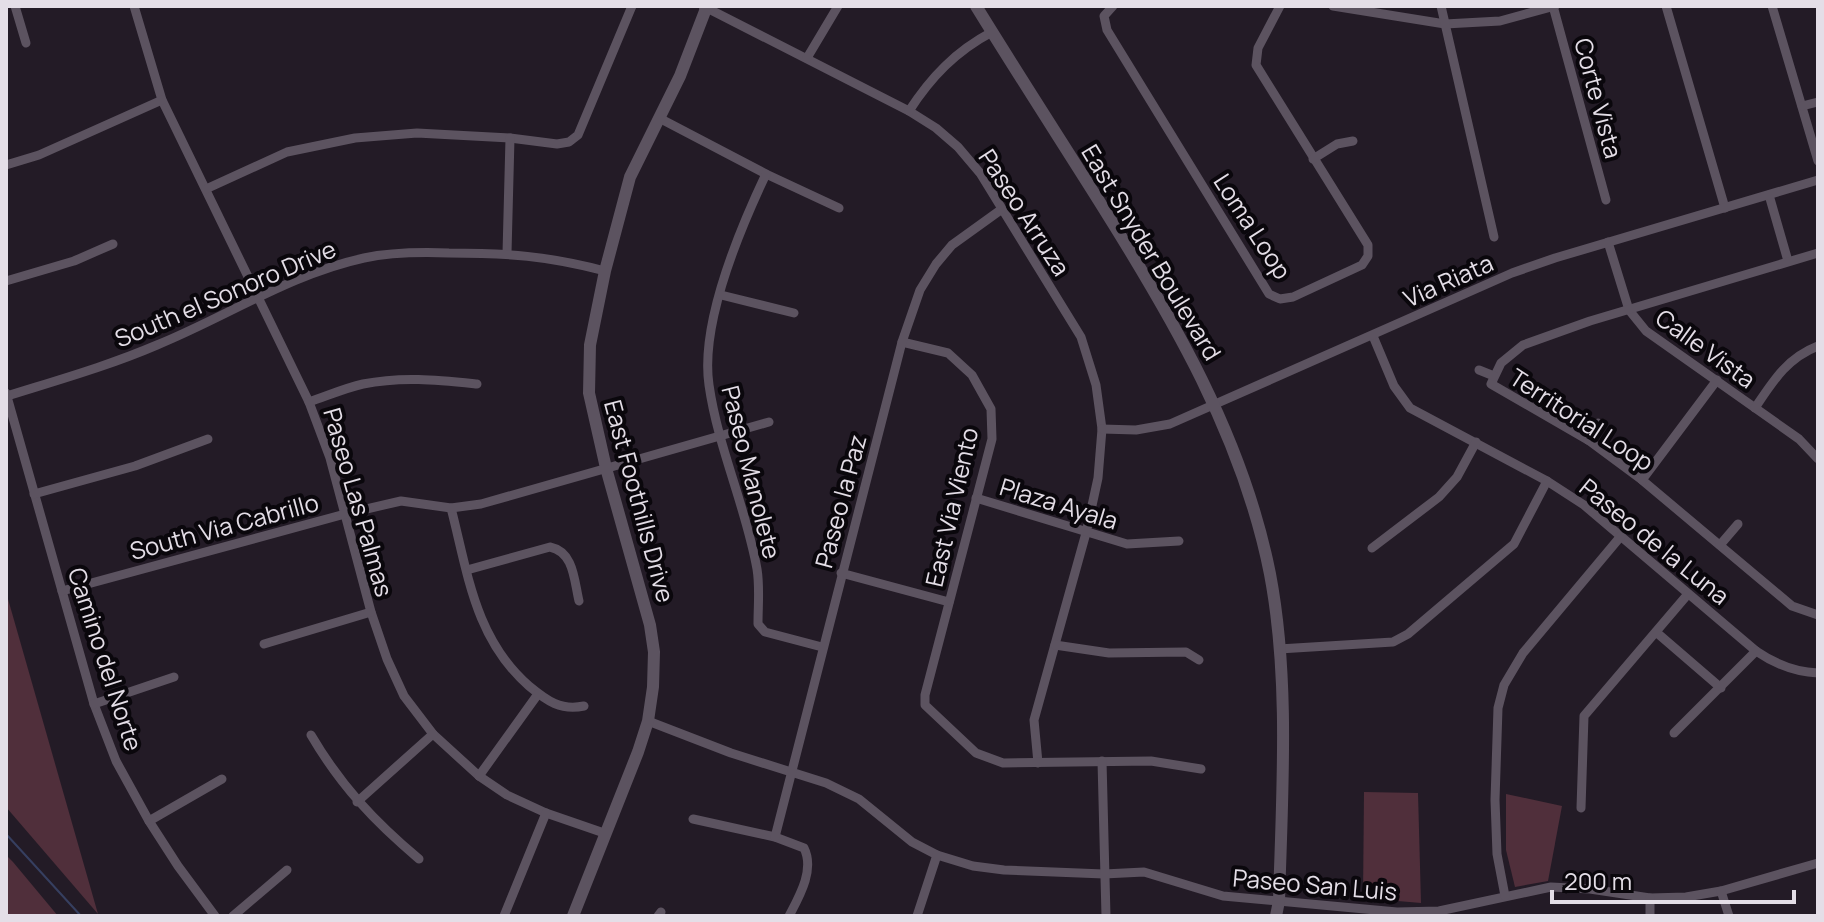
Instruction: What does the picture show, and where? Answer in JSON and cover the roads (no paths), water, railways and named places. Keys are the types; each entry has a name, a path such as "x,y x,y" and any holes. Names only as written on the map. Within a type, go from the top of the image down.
{"street":[{"path":"15,6 26,43"},
{"name":"Paseo Las Palmas","path":"134,6 162,100 309,402 330,458 371,612 404,696 433,734 479,776 507,795 546,813 604,833"},
{"path":"206,189 287,152 355,138 417,133 557,144 569,142 578,135 632,6"},
{"name":"Paseo Arruza","path":"706,6 909,111 958,147 980,173 1081,337 1096,385 1102,429 1098,478 1086,533 1034,720 1038,763"},
{"name":"East Foothills Drive","path":"573,916 638,752 648,721 653,687 654,652 650,625 606,468 589,393 590,345 605,271 630,177 661,119 706,6"},
{"path":"807,58 838,6"},
{"name":"East Snyder Boulevard","path":"976,6 1153,287 1215,406 1244,481 1270,574 1279,649 1282,798 1276,916"},
{"name":"Loma Loop","path":"1113,6 1104,16 1107,30 1269,294 1280,299 1293,297 1362,265 1368,256 1368,245 1256,65 1258,48 1280,6"},
{"path":"1333,6 1445,24 1500,21 1554,6"},
{"path":"1441,6 1494,237"},
{"name":"Corte Vista","path":"1554,6 1606,200"},
{"path":"1666,6 1725,208"},
{"path":"1772,6 1818,161"},
{"path":"909,111 926,85 946,64 992,32"},
{"path":"6,165 39,155 162,100"},
{"path":"1802,106 1818,102"},
{"path":"661,119 839,208"},
{"path":"507,253 510,138"},
{"path":"1313,159 1337,144 1353,141"},
{"name":"Paseo Manolete","path":"766,174 738,232 710,338 708,382 719,436 757,566 760,593 758,624 765,632 822,647"},
{"name":"Via Riata","path":"1102,429 1136,430 1170,424 1512,273 1818,180"},
{"path":"1769,195 1788,261"},
{"name":"Paseo la Paz","path":"775,837 902,342 920,290 952,245 1002,209"},
{"name":"Calle Vista","path":"1608,242 1629,310 1646,331 1799,439 1818,459"},
{"path":"6,281 74,261 113,244"},
{"name":"South el Sonoro Drive","path":"6,394 88,371 158,345 259,296 323,269 366,257 411,252 507,253 555,258 605,271"},
{"name":"Territorial Loop","path":"1818,253 1523,345 1501,363 1491,384 1588,440 1642,480 1792,606 1818,615"},
{"path":"721,295 794,313"},
{"name":"Paseo de la Luna","path":"1373,336 1394,386 1410,408 1547,481 1584,505 1776,665 1818,673"},
{"name":"East Via Viento","path":"902,342 948,353 972,375 991,409 992,439 925,695 925,705 976,753 1003,763 1038,763"},
{"path":"1755,408 1776,375 1787,364 1818,346"},
{"path":"1479,370 1494,376"},
{"path":"309,402 361,384 394,379 428,378 477,384"},
{"path":"1642,480 1717,380"},
{"name":"Camino del Norte","path":"6,394 94,704 116,761 149,821 215,916"},
{"name":"South Via Cabrillo","path":"62,591 401,501 451,508 481,504 769,422"},
{"path":"1588,440 1598,423"},
{"path":"34,494 135,466 208,439"},
{"path":"1372,548 1439,497 1457,477 1476,442"},
{"path":"1279,649 1393,642 1408,634 1514,544 1547,481"},
{"name":"Plaza Ayala","path":"976,498 1127,544 1179,541"},
{"path":"451,508 481,621 496,651 513,672 552,704 570,709 584,706"},
{"path":"1720,545 1738,524"},
{"path":"1505,896 1497,854 1495,800 1498,708 1504,685 1523,653 1621,536"},
{"path":"467,570 550,547 561,549 568,558 579,601"},
{"path":"841,573 949,602"},
{"path":"1581,808 1584,716 1688,594"},
{"path":"264,644 371,612"},
{"path":"1656,632 1721,688"},
{"path":"1055,645 1109,653 1186,652 1199,660"},
{"path":"1674,733 1756,651"},
{"path":"94,704 174,677"},
{"path":"479,776 538,694"},
{"name":"Paseo San Luis","path":"648,721 731,753 791,770 859,799 912,842 937,855 973,866 1004,870 1104,874 1144,872 1223,896 1397,912 1439,911 1551,887 1650,898 1686,897 1721,891 1818,863"},
{"path":"357,802 433,734"},
{"path":"311,735 331,770 357,802 419,859"},
{"path":"1102,761 1106,916"},
{"path":"1038,763 1151,761 1201,769"},
{"path":"149,821 222,779"},
{"path":"504,916 546,813"},
{"path":"693,819 775,837 804,848 809,863 801,893 789,916"},
{"path":"917,916 937,855"},
{"path":"233,916 287,870"},
{"path":"1721,891 1729,916"},
{"path":"1650,898 1650,916"}],"waterway":[{"path":"6,834 81,916"}]}
